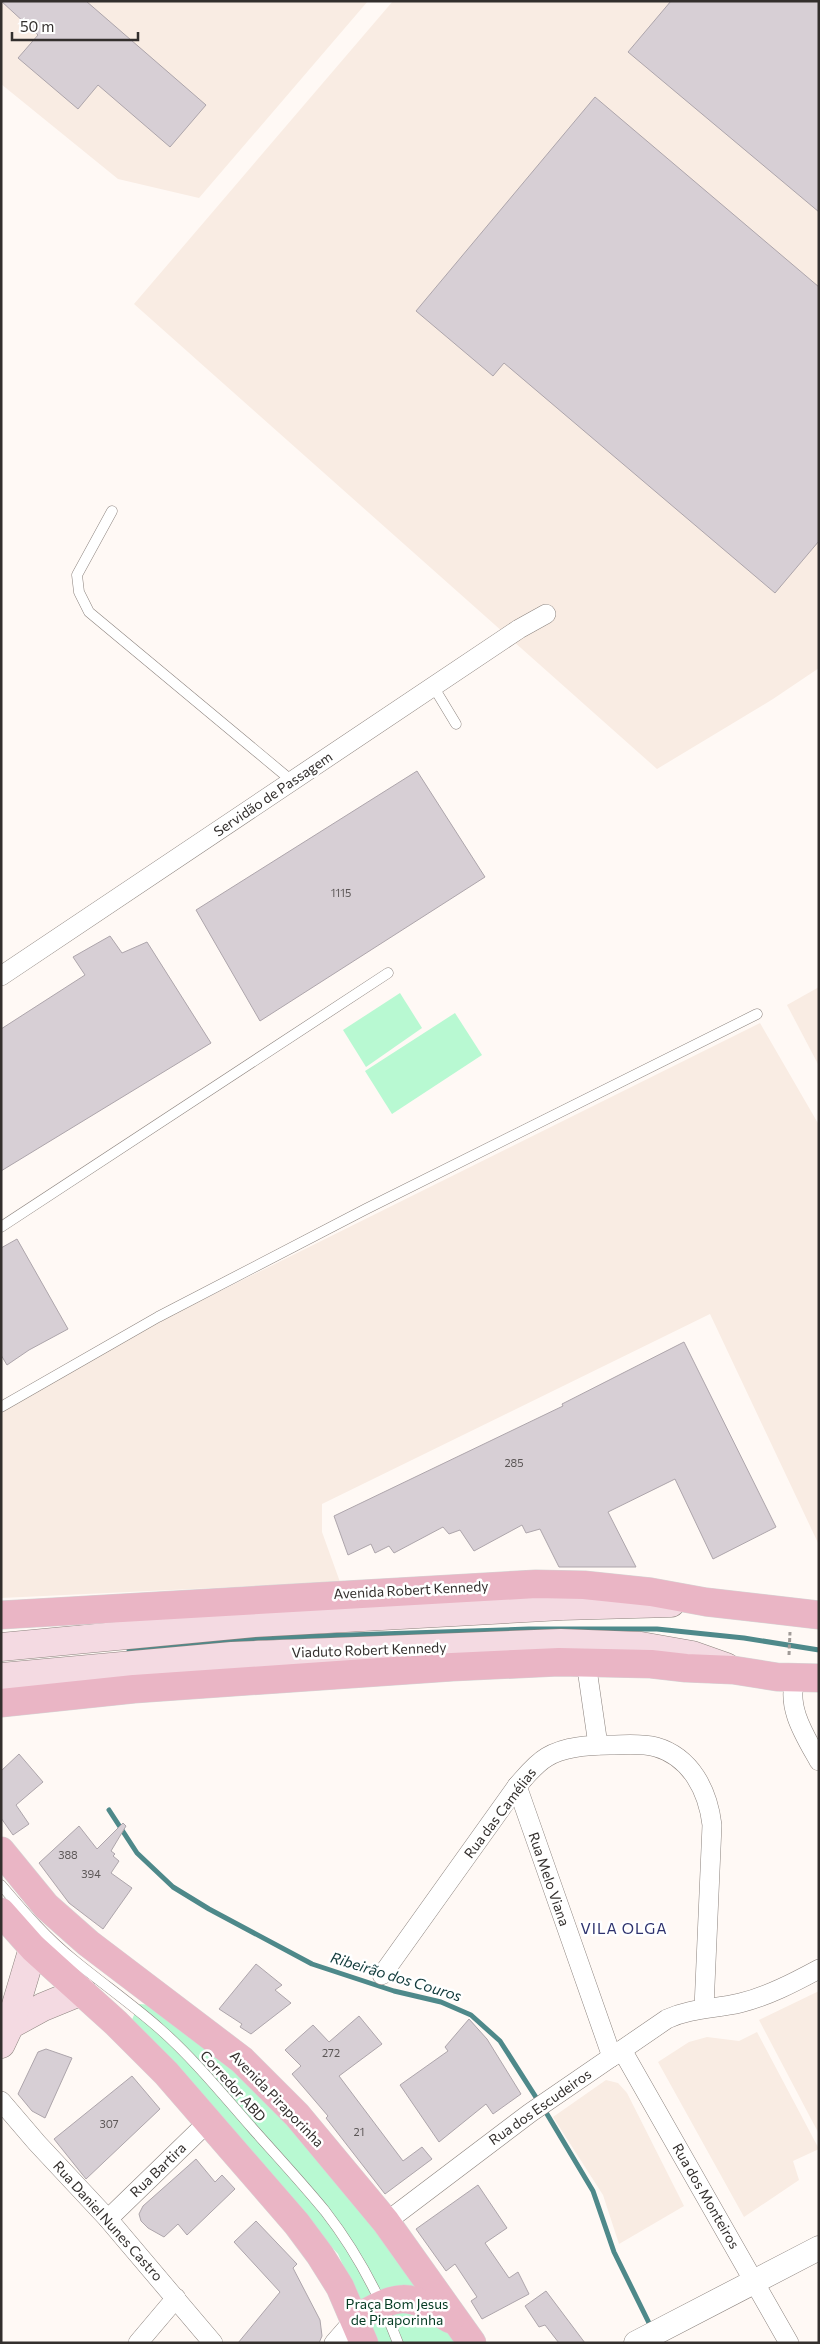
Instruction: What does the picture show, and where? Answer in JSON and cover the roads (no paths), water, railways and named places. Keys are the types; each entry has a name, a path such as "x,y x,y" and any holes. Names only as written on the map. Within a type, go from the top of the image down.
{"main road":[{"name":"Avenida Robert Kennedy","path":"1,1615 536,1584 584,1585 651,1592 706,1602 819,1615"},
{"path":"1,1647 254,1623 497,1610 706,1602"},
{"name":"Viaduto Robert Kennedy","path":"1,1677 232,1656 594,1643 641,1646 692,1655 734,1670"},
{"path":"1,1703 134,1689 452,1667 586,1662 734,1670 801,1670"},
{"name":"Avenida Piraporinha","path":"1,1851 46,1906 88,1943 242,2060 297,2115 386,2222 465,2333"},
{"path":"1,1912 33,1948 82,1991 166,2073 209,2121 297,2224 320,2255 340,2287 360,2331 382,2304 404,2298 418,2300 465,2333"},
{"path":"5,2035 33,1948"},
{"path":"5,2035 43,2007 82,1991"}],"street":[{"name":"Servidão de Passagem","path":"1,976 519,629 546,614"},
{"path":"586,1662 598,1745"},
{"path":"801,1670 792,1693 795,1709 819,1760"},
{"name":"Rua das Camélias","path":"382,1975 517,1786 536,1765 548,1756 563,1750 598,1745 643,1744 664,1750 687,1765 699,1781 708,1800 712,1826 704,2008"},
{"name":"Rua Melo Viana","path":"517,1786 617,2054"},
{"name":"Rua dos Escudeiros","path":"386,2222 530,2113 668,2019 685,2012 738,2004 760,1997 819,1970"},
{"name":"Rua dos Monteiros","path":"617,2054 754,2281 789,2343"},
{"name":"Rua Daniel Nunes Castro","path":"1,2101 37,2143 108,2219 213,2343"},
{"name":"Rua Bartira","path":"108,2219 209,2121"},
{"path":"636,2343 819,2248"},
{"path":"138,2343 176,2298"},
{"path":"334,2343 360,2331"}],"lane":[{"path":"112,511 77,575 79,592 89,612 292,781"},
{"path":"434,686 456,724"},
{"path":"1,1227 388,973"},
{"path":"1,1407 158,1317 366,1209 757,1014"},
{"name":"Corredor ABD","path":"1,1885 35,1925 74,1960 134,2006 195,2064 325,2212 352,2250 382,2304 398,2343"}],"waterway":[{"path":"129,1650 258,1638 529,1629 657,1629 744,1638 819,1650"},
{"name":"Ribeirão dos Couros","path":"109,1810 137,1853 173,1887 209,1909 312,1964 394,1991 441,2002 471,2015 500,2041 539,2102"},
{"name":"Ribeirão dos Couros","path":"544,2109 593,2191 614,2252 651,2327"}],"district":[{"name":"VILA OLGA","path":"624,1929"}],"park label":[{"name":"Praça Bom Jesus de Piraporinha","path":"397,2312"}]}
